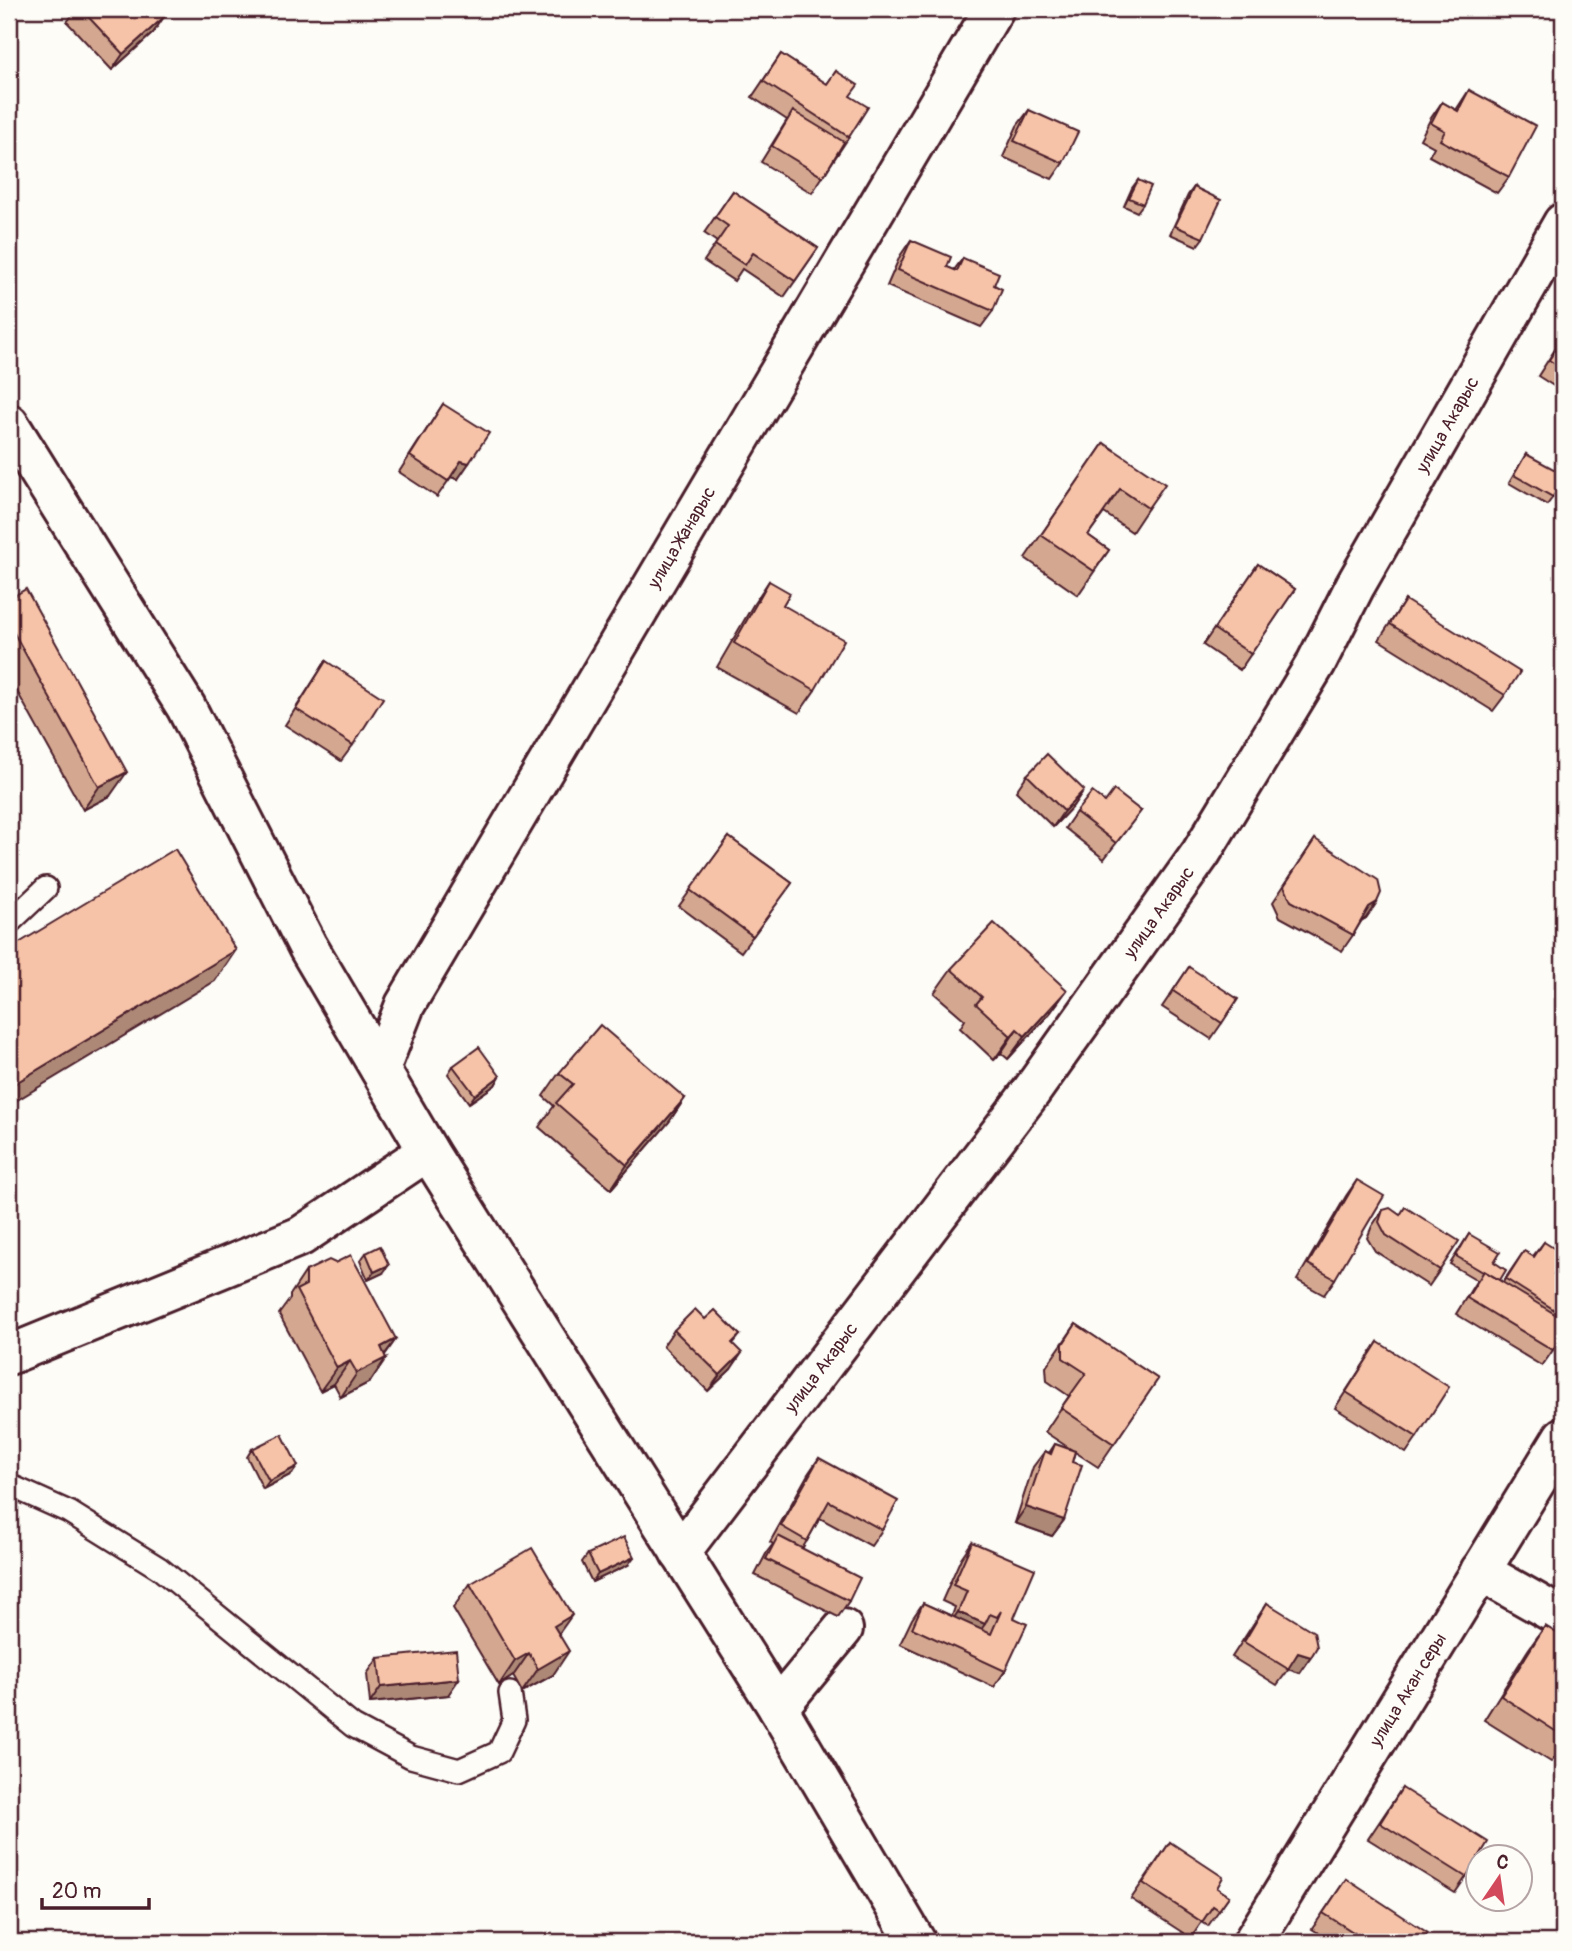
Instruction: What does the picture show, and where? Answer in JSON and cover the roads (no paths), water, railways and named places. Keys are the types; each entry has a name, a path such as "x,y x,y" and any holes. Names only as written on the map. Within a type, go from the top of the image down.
{"street":[{"name":"улица Жанарыс","path":"380,1069 405,1005 994,9"},
{"name":"улица Акарыс","path":"680,1553 1031,1092 1201,853 1316,663 1354,586 1563,223"},
{"path":"9,424 186,708 308,947 428,1151 778,1709 916,1942"},
{"path":"9,1355 300,1236 428,1151"},
{"name":"улица Акан серы","path":"1253,1942 1563,1437"},
{"path":"1480,1571 1563,1618"},
{"path":"778,1709 843,1629"}],"lane":[{"path":"9,923 46,888"},
{"path":"9,1485 69,1512 159,1567 353,1726 411,1757 459,1770 499,1752 514,1720 510,1693"}]}
